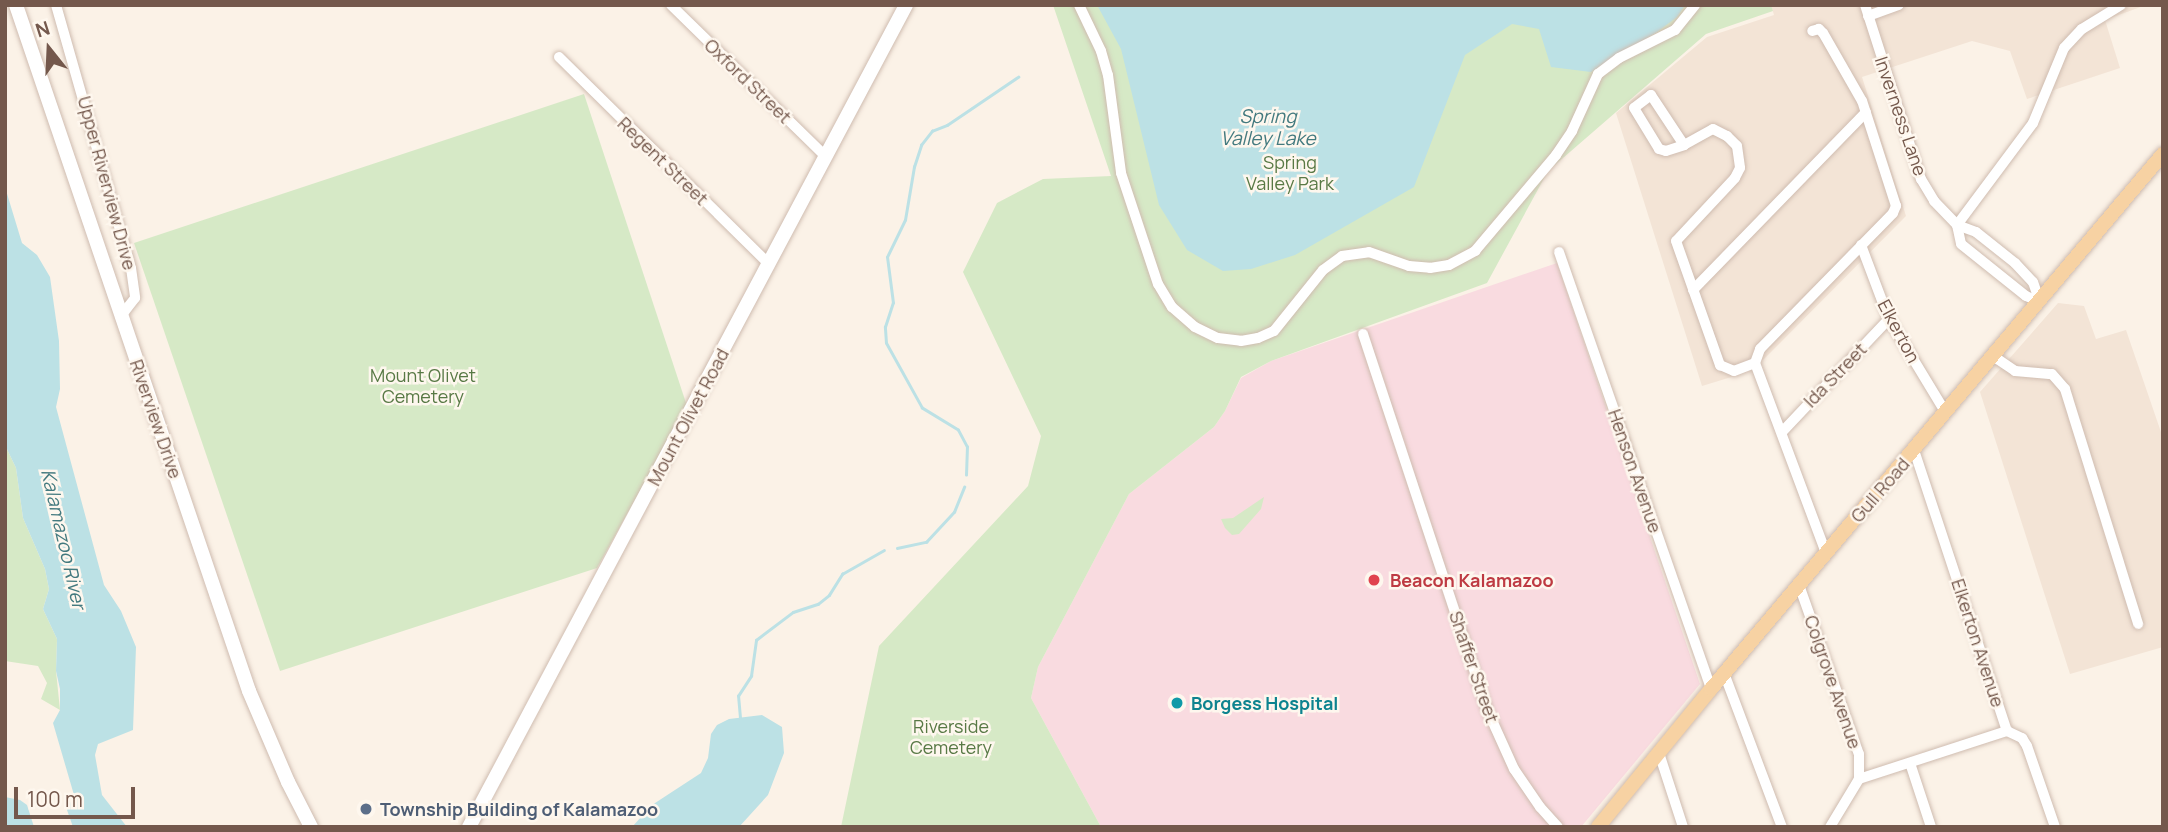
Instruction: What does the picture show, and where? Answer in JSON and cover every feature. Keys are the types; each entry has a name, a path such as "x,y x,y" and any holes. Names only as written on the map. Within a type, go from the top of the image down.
{"main road":[{"name":"Gull Road","path":"1598,827 1724,673 2163,154"}],"street":[{"name":"Riverview Drive","path":"16,5 120,318 249,691 288,782 311,827"},
{"name":"Upper Riverview Drive","path":"56,5 131,268 135,298 120,318"},
{"name":"Oxford Street","path":"671,5 825,156"},
{"name":"Mount Olivet Road","path":"468,827 906,5"},
{"path":"1079,5 1105,63 1113,99 1121,173 1158,284 1172,307 1195,327 1218,338 1241,341 1274,331 1323,270 1342,256 1369,252 1409,266 1430,268 1449,265 1475,251 1556,155 1572,131 1598,74 1619,58 1675,30 1695,5"},
{"path":"1867,10 1899,5"},
{"path":"2040,302 2033,282 2015,263 1976,232 1957,225 2033,122 2064,48 2082,29 2121,5"},
{"name":"Inverness Lane","path":"1867,10 1921,179 1934,201 1957,225 1961,244 2026,296 2040,302"},
{"path":"1812,31 1819,29 1823,33 1866,112 1896,206 1894,213 1760,349 1755,363 1826,553"},
{"name":"Regent Street","path":"559,57 769,264"},
{"path":"1684,145 1651,95 1634,107 1660,149 1666,151 1684,145 1713,129 1727,136 1737,146 1740,168 1735,178 1676,241 1720,365 1734,371 1755,363"},
{"path":"1693,290 1866,112"},
{"name":"Elkerton","path":"1858,249 1889,319 1946,413"},
{"name":"Henson Avenue","path":"1559,252 1711,689"},
{"name":"Ida Street","path":"1782,432 1889,319"},
{"name":"Shaffer Street","path":"1363,334 1486,707 1514,769 1540,807 1558,827"},
{"path":"1993,356 2015,371 2052,374 2065,389 2138,624"},
{"name":"Elkerton Avenue","path":"1914,450 2007,731 2022,738 2027,746 2055,827"},
{"name":"Colgrove Avenue","path":"1799,585 1859,754 1858,779"},
{"path":"1724,673 1782,827"},
{"path":"1830,827 1858,779 2007,731"},
{"path":"1659,753 1684,827"},
{"path":"1910,763 1931,827"}],"shaded area":[{"path":"1771,5 2146,5 2105,20 2120,68 2027,99 2010,51 1972,41 1862,77 1906,216 1764,359 1738,375 1702,386 1616,113 1707,37 1774,15"},
{"name":"Beacon Kalamazoo","path":"1557,263 1700,684 1581,827 1101,827 1031,698 1038,667 1129,494 1214,427 1241,378 1271,361"},
{"path":"2058,303 2084,306 2096,339 2126,330 2163,438 2163,647 2070,674 1980,392"}],"green space":[{"path":"1053,5 1771,5 1773,11 1706,34 1548,171 1487,283 1271,361 1241,377 1214,427 1129,494 1038,667 1031,698 1101,827 841,827 879,646 1028,486 1041,436 963,272 997,203 1043,179 1111,176"},
{"name":"Mount Olivet Cemetery","path":"584,94 687,406 597,568 280,671 134,243"},
{"path":"5,445 16,468 23,518 45,569 49,589 43,609 57,639 56,671 60,710 41,699 47,683 38,666 5,661"},
{"path":"1264,497 1261,509 1239,534 1232,535 1225,528 1221,519 1233,518"}],"water":[{"name":"Spring Valley Lake","path":"1097,5 1685,5 1677,17 1657,32 1591,72 1551,67 1539,29 1512,24 1465,55 1414,187 1295,255 1251,269 1223,271 1187,250 1159,205 1121,49"},
{"name":"Kalamazoo River","path":"5,187 22,243 37,255 50,277 59,341 60,389 56,407 104,585 121,611 136,647 133,730 98,744 95,755 102,795 127,827 73,827 67,810 74,795 53,723 60,710 60,689 56,671 57,639 43,609 49,589 45,569 23,518 16,468 5,445"},
{"path":"762,715 782,727 784,753 768,795 739,827 632,827 652,805 701,773 708,758 711,734 717,725 729,719"},
{"path":"5,797 20,800 27,805 34,827 5,827"}],"waterway":[{"path":"966,475 967,447 958,430 922,408 886,343 885,327 893,303 887,257 905,220 914,167 921,145 932,131 947,125 1018,77"},
{"path":"897,548 926,542 954,512 964,487"},
{"path":"740,718 738,696 751,676 756,640 793,612 818,604 829,595 842,574 884,550"}],"place":[{"name":"Beacon Kalamazoo","path":"1374,580"},
{"name":"Borgess Hospital","path":"1177,703"},
{"name":"Township Building of Kalamazoo","path":"366,809"}],"park label":[{"name":"Spring Valley Park","path":"1290,173"},
{"name":"Riverside Cemetery","path":"951,737"}]}
